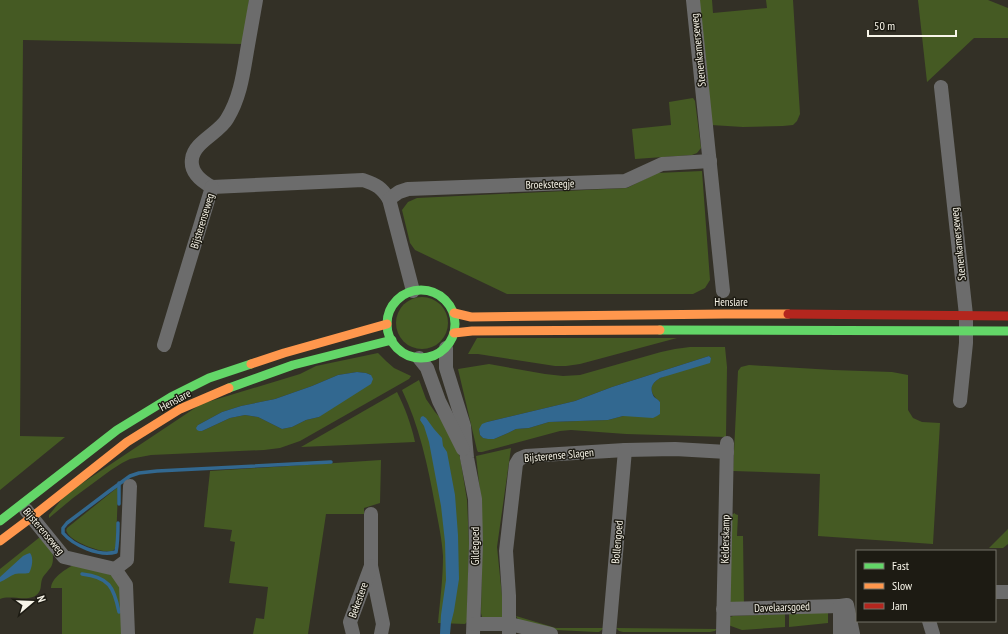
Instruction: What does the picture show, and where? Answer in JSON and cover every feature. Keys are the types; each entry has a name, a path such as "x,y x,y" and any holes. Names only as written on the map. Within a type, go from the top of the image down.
{"street":[{"name":"Bijsterenseweg","path":"164,344 212,187 206,184 196,174 192,167 191,160 196,149 201,143 220,128 226,121 235,105 244,73 256,0"},
{"name":"Stenenkamerseweg","path":"693,0 723,291"},
{"name":"Stenenkamerseweg","path":"941,87 966,315 966,343 960,401"},
{"name":"Broeksteegje","path":"389,199 399,192 408,189 625,181 662,164 710,161"},
{"path":"212,187 363,180 383,189 389,199 413,291"},
{"path":"426,290 438,294 447,302 454,313 454,333 446,348 437,354 425,358 412,356 400,350 392,340 387,324 388,315 397,300 404,294 413,291 426,290"},
{"name":"Henslare","path":"454,313 471,317 725,314 1008,316"},
{"name":"Henslare","path":"0,521 117,430 171,397 209,378 241,367 284,353 387,324"},
{"path":"454,333 472,331 720,330 1008,331"},
{"name":"Henslare","path":"0,541 127,442 180,409 233,386 293,365 392,340"},
{"name":"Gildegoed","path":"446,348 446,368 464,426 467,458 475,499 476,544 474,629"},
{"name":"Gildegoed","path":"419,358 427,368 439,401 467,458"},
{"name":"Bijsterense Slagen","path":"510,629 506,551 516,464 519,459 526,456 625,450 727,447"},
{"name":"Kelderskamp","path":"723,634 727,447"},
{"name":"Bollengoed","path":"609,634 625,450"},
{"path":"128,634 126,585 115,569 127,560 130,486"},
{"name":"Bijsterenseweg","path":"21,504 64,557 115,569"},
{"name":"Bekestere","path":"371,514 371,566 383,624 381,634"},
{"name":"Bekestere","path":"353,634 350,622 371,566"},
{"path":"996,592 1008,592"},
{"path":"840,634 840,606 847,605 854,634"},
{"name":"Davelaarsgoed","path":"724,609 840,606"},
{"path":"929,622 933,634"},
{"path":"474,629 510,629 551,634"}],"green space":[{"path":"0,0 249,0 243,44 23,40 20,436 65,437 0,490"},
{"path":"697,0 712,0 713,13 767,8 766,0 793,0 800,114 797,121 793,125 743,127 711,125"},
{"path":"918,0 988,0 1008,8 1008,38 974,38 927,82"},
{"path":"693,98 695,101 701,148 697,153 692,155 635,159 632,129 671,125 669,102"},
{"path":"702,171 710,280 705,288 693,294 507,294 415,250 410,243 402,210 408,202 417,198 627,188 657,173"},
{"path":"417,297 427,297 441,304 448,318 448,328 441,342 427,349 417,349 407,345 400,338 396,328 396,318 400,308 407,301"},
{"path":"477,338 677,338 580,364 555,366 478,354 468,354"},
{"path":"690,347 725,347 727,367 726,437 626,434 571,430 560,431 478,452 458,369 489,364 545,374 563,376 580,375 675,349","holes":["709,356 711,358 660,378 653,384 651,390 660,402 660,414 623,416 608,420 549,422 529,428 516,429 494,439 483,438 480,435 479,429 487,422 575,401 612,387"]},
{"path":"378,353 394,368 411,376 409,379 300,441 280,448 151,455 130,459 111,470 49,518 49,515 66,494 201,404 300,374 316,366","holes":["357,372 371,375 319,417 306,420 292,427 282,429 258,417 245,415 230,418 202,431 198,425 222,412 241,406 275,399 338,375"]},
{"path":"749,365 892,372 908,375 908,410 913,418 922,422 940,423 933,544 818,536 820,474 733,471 738,371 741,367"},
{"path":"419,380 426,399 445,423 460,457 467,500 469,544 467,622 465,624 438,623 443,565 441,537 422,446 408,403 402,390"},
{"path":"397,392 408,416 415,442 301,447"},
{"path":"511,448 497,547 503,606 502,618 485,619 482,617 481,613 481,500 476,456"},
{"path":"381,460 380,503 364,508 364,514 326,514 308,634 253,634 256,618 264,619 268,587 229,583 235,542 230,541 232,530 204,527 210,471"},
{"path":"118,487 116,546 114,550 102,551 95,549 82,544 68,534 66,530 67,528"},
{"path":"735,513 738,515 737,536 743,536 744,607 734,606 730,601 731,515"},
{"path":"1008,529 1008,544 1003,548 989,548"},
{"path":"40,537 52,548 53,563 42,579 39,592 36,596 32,597 10,597 0,599 0,569"},
{"path":"73,565 112,575 121,587 124,634 62,634 62,588 51,588 56,577"},
{"path":"828,612 828,623 789,627 789,614"},
{"path":"785,614 785,627 742,630 728,625 730,617 733,616"},
{"path":"516,616 556,628 604,628 599,632 556,630 522,621"},
{"path":"616,628 717,629 710,632 623,632"}],"water":[{"path":"709,356 711,358 710,363 660,378 654,383 652,392 660,402 660,414 653,418 623,416 608,420 549,422 529,428 516,429 494,439 483,438 480,435 479,429 482,424 487,422 575,401 612,387"},
{"path":"357,372 371,375 373,379 371,384 319,417 306,420 292,427 282,429 258,417 245,415 230,418 202,431 197,430 196,428 198,425 222,412 241,406 275,399 338,375"},
{"path":"423,416 442,438 443,446 447,452 455,495 459,579 450,634 440,634 446,580 445,542 441,506 429,442 424,426 420,420"},
{"path":"30,553 32,563 29,573 15,574 0,582 0,577 23,556"}],"waterway":[{"path":"118,523 118,542 116,552 102,553 87,549 73,542 63,533 63,528 67,523 130,476 139,473 331,462"},
{"path":"119,483 119,504"},
{"path":"82,574 91,575 109,585 115,596 119,612"}],"traffic: fast":[{"path":"421,290 434,293 445,300 452,311 455,324 452,337 445,348 434,355 421,358 408,355 397,348 390,337 387,324 390,311 397,300 408,293 421,290"},
{"path":"660,330 1008,331"},
{"path":"229,388 293,365 392,340"},
{"path":"0,521 117,430 171,397 209,378 251,364"}],"traffic: slow":[{"path":"454,313 471,317 788,314"},
{"path":"251,364 284,353 387,324"},
{"path":"454,333 472,331 660,330"},
{"path":"0,541 127,442 180,409 229,388"}],"traffic: jam":[{"path":"788,314 1008,316"}]}
